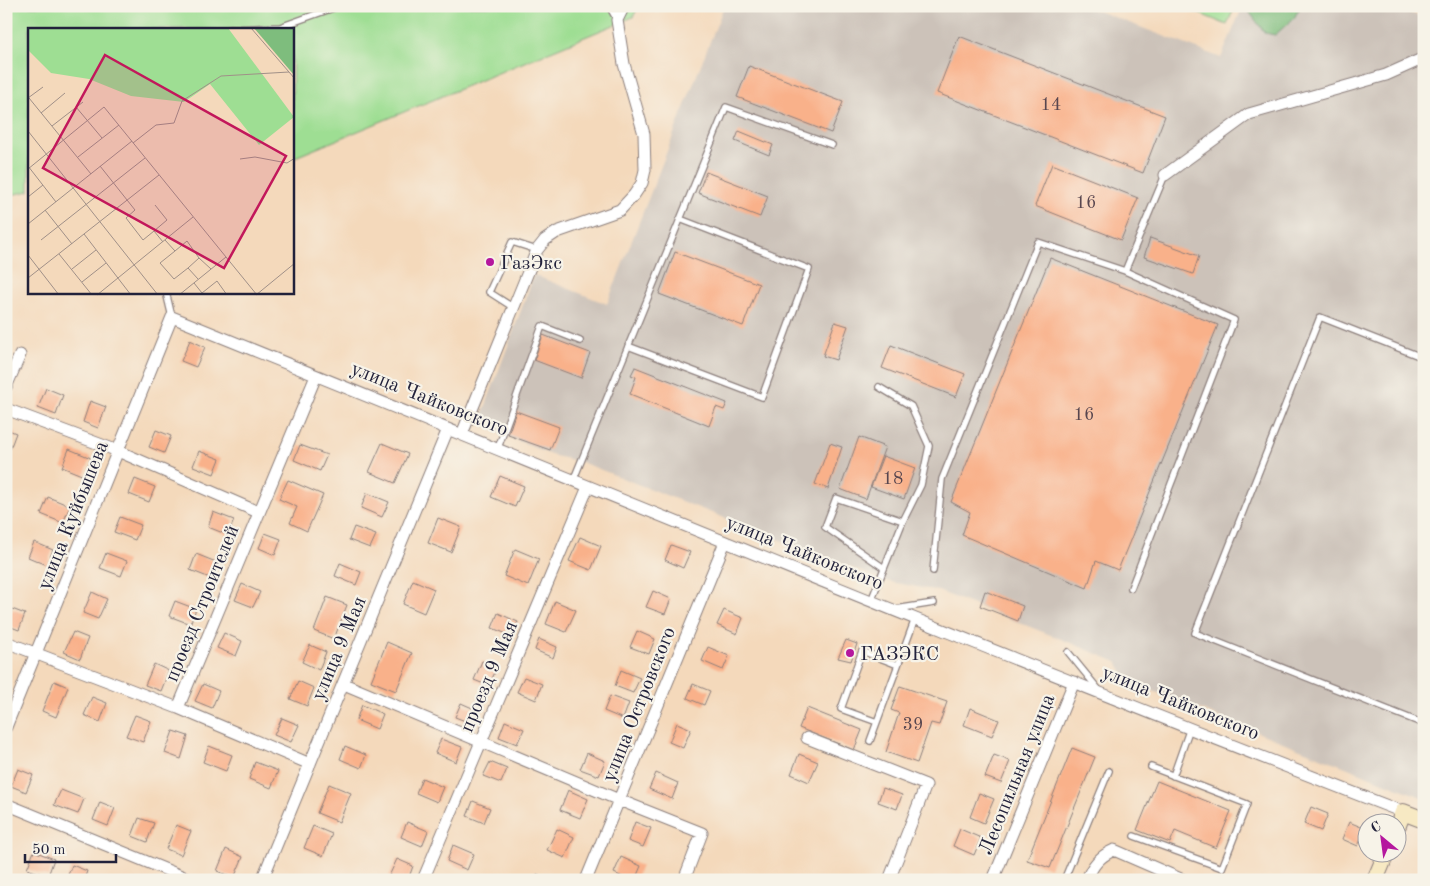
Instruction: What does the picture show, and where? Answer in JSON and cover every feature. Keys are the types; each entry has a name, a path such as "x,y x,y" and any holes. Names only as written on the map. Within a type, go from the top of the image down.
{"main road":[{"name":"улица Чайковского","path":"1408,819 1424,820"},
{"path":"1375,880 1382,864"}],"street":[{"path":"462,434 537,250 545,240 557,232 620,210 642,183 645,170 644,134 624,64 617,20 624,6"},
{"path":"1165,175 1249,114 1386,75 1424,58"},
{"name":"улица Чайковского","path":"172,317 498,448 573,481 891,610 1190,728 1391,814"},
{"name":"улица Куйбышева","path":"6,727 172,317"},
{"path":"6,388 20,355"},
{"name":"проезд Строителей","path":"178,708 316,376"},
{"name":"проезд Строителей","path":"6,409 118,451 258,512"},
{"name":"улица 9 Мая","path":"262,880 448,429"},
{"name":"проезд 9 Мая","path":"424,880 588,487"},
{"name":"улица Островского","path":"586,880 725,542"},
{"name":"проезд Строителей","path":"6,642 178,708 310,764"},
{"name":"Лесопильная улица","path":"993,880 1074,682"},
{"path":"344,684 702,833 684,880"},
{"path":"807,738 926,785 889,880"},
{"path":"6,804 191,880"},
{"path":"1087,880 1091,868 1105,854 1114,850 1183,880"}],"lane":[{"path":"255,28 280,27 339,6"},
{"path":"609,6 617,20"},
{"path":"573,481 726,107 832,145"},
{"path":"1125,271 1165,175"},
{"path":"628,346 762,397 809,269 680,220"},
{"path":"514,308 489,292 512,242 537,250"},
{"path":"933,571 942,479 1038,242 1125,271 1234,320 1131,588"},
{"path":"166,294 172,317"},
{"path":"1424,358 1320,317 1195,634 1424,724"},
{"path":"498,448 542,326 580,341"},
{"path":"871,601 903,521 921,485 929,446 911,406 879,387"},
{"path":"884,568 825,527 836,498 903,521"},
{"path":"891,610 934,603"},
{"path":"870,741 915,619"},
{"path":"877,722 840,709 862,652 898,665"},
{"path":"1068,652 1102,694"},
{"path":"1173,776 1190,728"},
{"path":"1134,836 1222,868 1247,804 1151,767"},
{"path":"1064,880 1109,771"}],"shaded area":[{"path":"724,6 1085,6 1221,58 1243,6 1393,6 1424,18 1424,798 1128,681 1117,662 1071,643 938,591 886,581 581,462 551,455 479,424 534,275 607,304"}],"green space":[{"path":"6,6 639,6 633,17 294,158 294,28 28,28 28,191 6,196"},
{"path":"1181,6 1235,6 1227,25"},
{"path":"1249,6 1301,6 1294,18 1275,35 1265,33 1248,10"}],"building":[{"path":"959,36 1165,116 1143,173 937,93"},
{"path":"749,66 843,102 831,133 737,97"},
{"path":"739,131 773,145 769,155 735,141"},
{"path":"1052,164 1138,198 1121,240 1035,206"},
{"path":"706,172 768,196 760,217 698,193"},
{"path":"1150,238 1199,256 1193,274 1144,257"},
{"path":"675,252 759,284 743,326 659,294"},
{"path":"1050,258 1218,325 1118,570 1096,561 1087,588 962,535 970,512 951,502"},
{"path":"835,322 848,326 836,360 823,356"},
{"path":"543,335 590,353 581,378 534,360"},
{"path":"190,340 205,347 196,367 181,361"},
{"path":"891,345 965,374 956,397 882,368"},
{"path":"635,367 727,403 724,410 716,407 709,426 630,394 636,377 631,375"},
{"path":"46,388 63,395 56,415 38,408"},
{"path":"90,401 106,407 98,428 83,422"},
{"path":"516,411 559,427 550,450 508,435"},
{"path":"6,429 16,433 10,449 6,448"},
{"path":"156,430 171,436 164,453 149,447"},
{"path":"859,437 885,447 866,499 840,489"},
{"path":"382,443 408,454 395,483 369,472"},
{"path":"830,443 842,447 828,489 815,484"},
{"path":"300,445 327,455 320,471 294,460"},
{"path":"69,449 91,458 84,476 62,467"},
{"path":"199,451 220,459 214,474 193,466"},
{"path":"883,456 915,468 904,499 871,487"},
{"path":"500,476 524,486 515,507 491,497"},
{"path":"135,479 155,487 149,502 129,494"},
{"path":"288,480 323,495 307,531 290,523 297,507 279,499"},
{"path":"367,493 389,502 382,517 361,508"},
{"path":"48,497 70,506 63,523 41,514"},
{"path":"213,512 234,520 228,535 208,527"},
{"path":"120,517 141,525 135,540 114,532"},
{"path":"438,518 461,527 451,552 428,543"},
{"path":"354,527 376,535 370,548 349,540"},
{"path":"265,533 281,539 275,555 259,548"},
{"path":"580,537 601,546 591,570 569,561"},
{"path":"34,542 53,550 47,565 28,557"},
{"path":"671,545 690,552 683,568 665,560"},
{"path":"515,549 539,559 528,586 504,576"},
{"path":"106,553 127,561 121,576 100,568"},
{"path":"196,554 216,562 210,578 190,570"},
{"path":"340,563 361,572 356,585 335,576"},
{"path":"413,580 434,589 424,613 403,604"},
{"path":"242,584 260,592 253,607 235,600"},
{"path":"653,591 671,599 665,614 646,607"},
{"path":"985,591 1023,606 1018,621 980,606"},
{"path":"92,592 107,599 98,619 83,613"},
{"path":"327,597 347,605 334,639 314,631"},
{"path":"175,601 196,609 190,624 169,616"},
{"path":"555,601 576,610 566,632 546,624"},
{"path":"12,609 25,614 19,630 6,625"},
{"path":"724,610 743,618 737,634 717,625"},
{"path":"498,613 518,622 512,636 492,628"},
{"path":"637,631 655,639 649,654 630,647"},
{"path":"73,632 88,638 80,659 64,652"},
{"path":"224,633 242,641 236,656 217,648"},
{"path":"539,639 557,647 553,658 535,650"},
{"path":"846,640 857,644 851,661 838,658"},
{"path":"387,642 412,653 396,691 371,681"},
{"path":"310,645 326,652 319,670 302,662"},
{"path":"708,647 729,656 723,670 702,661"},
{"path":"482,661 497,667 489,686 474,680"},
{"path":"154,664 169,671 161,691 145,685"},
{"path":"621,670 640,678 633,693 615,686"},
{"path":"524,677 542,684 536,700 517,692"},
{"path":"54,681 68,687 56,717 42,711"},
{"path":"298,681 314,688 307,706 290,699"},
{"path":"203,684 219,691 212,708 195,701"},
{"path":"693,684 710,691 704,705 687,698"},
{"path":"900,686 947,702 939,725 931,723 917,763 886,752 899,713 891,710"},
{"path":"610,696 629,703 623,719 604,711"},
{"path":"92,697 107,703 100,722 84,715"},
{"path":"461,703 479,711 473,724 455,717"},
{"path":"362,705 383,714 377,729 356,720"},
{"path":"807,708 862,730 854,750 799,728"},
{"path":"970,708 999,720 992,736 964,725"},
{"path":"135,715 151,721 143,742 126,736"},
{"path":"282,718 299,725 291,742 274,735"},
{"path":"505,721 524,729 517,744 499,737"},
{"path":"677,723 691,729 683,748 669,742"},
{"path":"173,731 188,736 181,759 165,753"},
{"path":"441,739 462,747 456,762 435,753"},
{"path":"209,746 232,755 226,771 203,762"},
{"path":"345,746 366,755 361,768 340,759"},
{"path":"1072,748 1095,757 1050,868 1027,860"},
{"path":"587,753 605,761 599,776 580,769"},
{"path":"799,754 818,762 809,782 791,774"},
{"path":"994,755 1010,761 1001,783 985,777"},
{"path":"255,762 278,771 271,788 249,779"},
{"path":"490,762 507,769 501,783 483,776"},
{"path":"18,769 33,775 26,792 11,786"},
{"path":"656,773 678,783 672,799 649,789"},
{"path":"422,778 443,787 437,802 416,793"},
{"path":"1157,781 1231,811 1216,848 1175,831 1170,843 1137,830"},
{"path":"329,784 351,793 339,822 317,813"},
{"path":"883,788 902,795 897,809 878,802"},
{"path":"61,790 84,799 78,814 54,805"},
{"path":"568,790 588,799 580,818 560,810"},
{"path":"979,793 994,799 984,823 970,817"},
{"path":"473,801 490,808 484,823 467,816"},
{"path":"100,802 115,808 108,826 93,820"},
{"path":"1311,807 1328,814 1321,831 1304,824"},
{"path":"139,818 154,823 147,842 132,836"},
{"path":"407,822 428,831 422,846 401,837"},
{"path":"635,822 651,828 643,847 628,841"},
{"path":"1349,822 1358,826 1358,846 1342,839"},
{"path":"176,825 191,831 181,855 166,849"},
{"path":"313,826 332,834 323,856 304,848"},
{"path":"557,829 574,837 565,858 547,850"},
{"path":"960,829 981,838 974,855 953,846"},
{"path":"453,845 474,854 467,870 447,861"},
{"path":"226,849 243,857 234,878 217,871"},
{"path":"34,851 54,859 48,876 27,869"},
{"path":"621,857 641,866 635,880 629,880 614,873"},
{"path":"397,859 413,866 408,880 397,880 389,876"},
{"path":"72,865 87,871 84,880 66,880"},
{"path":"537,874 550,880 535,880"}],"place":[{"name":"ГазЭкс","path":"490,262"},
{"name":"ГАЗЭКС","path":"850,653"}]}
